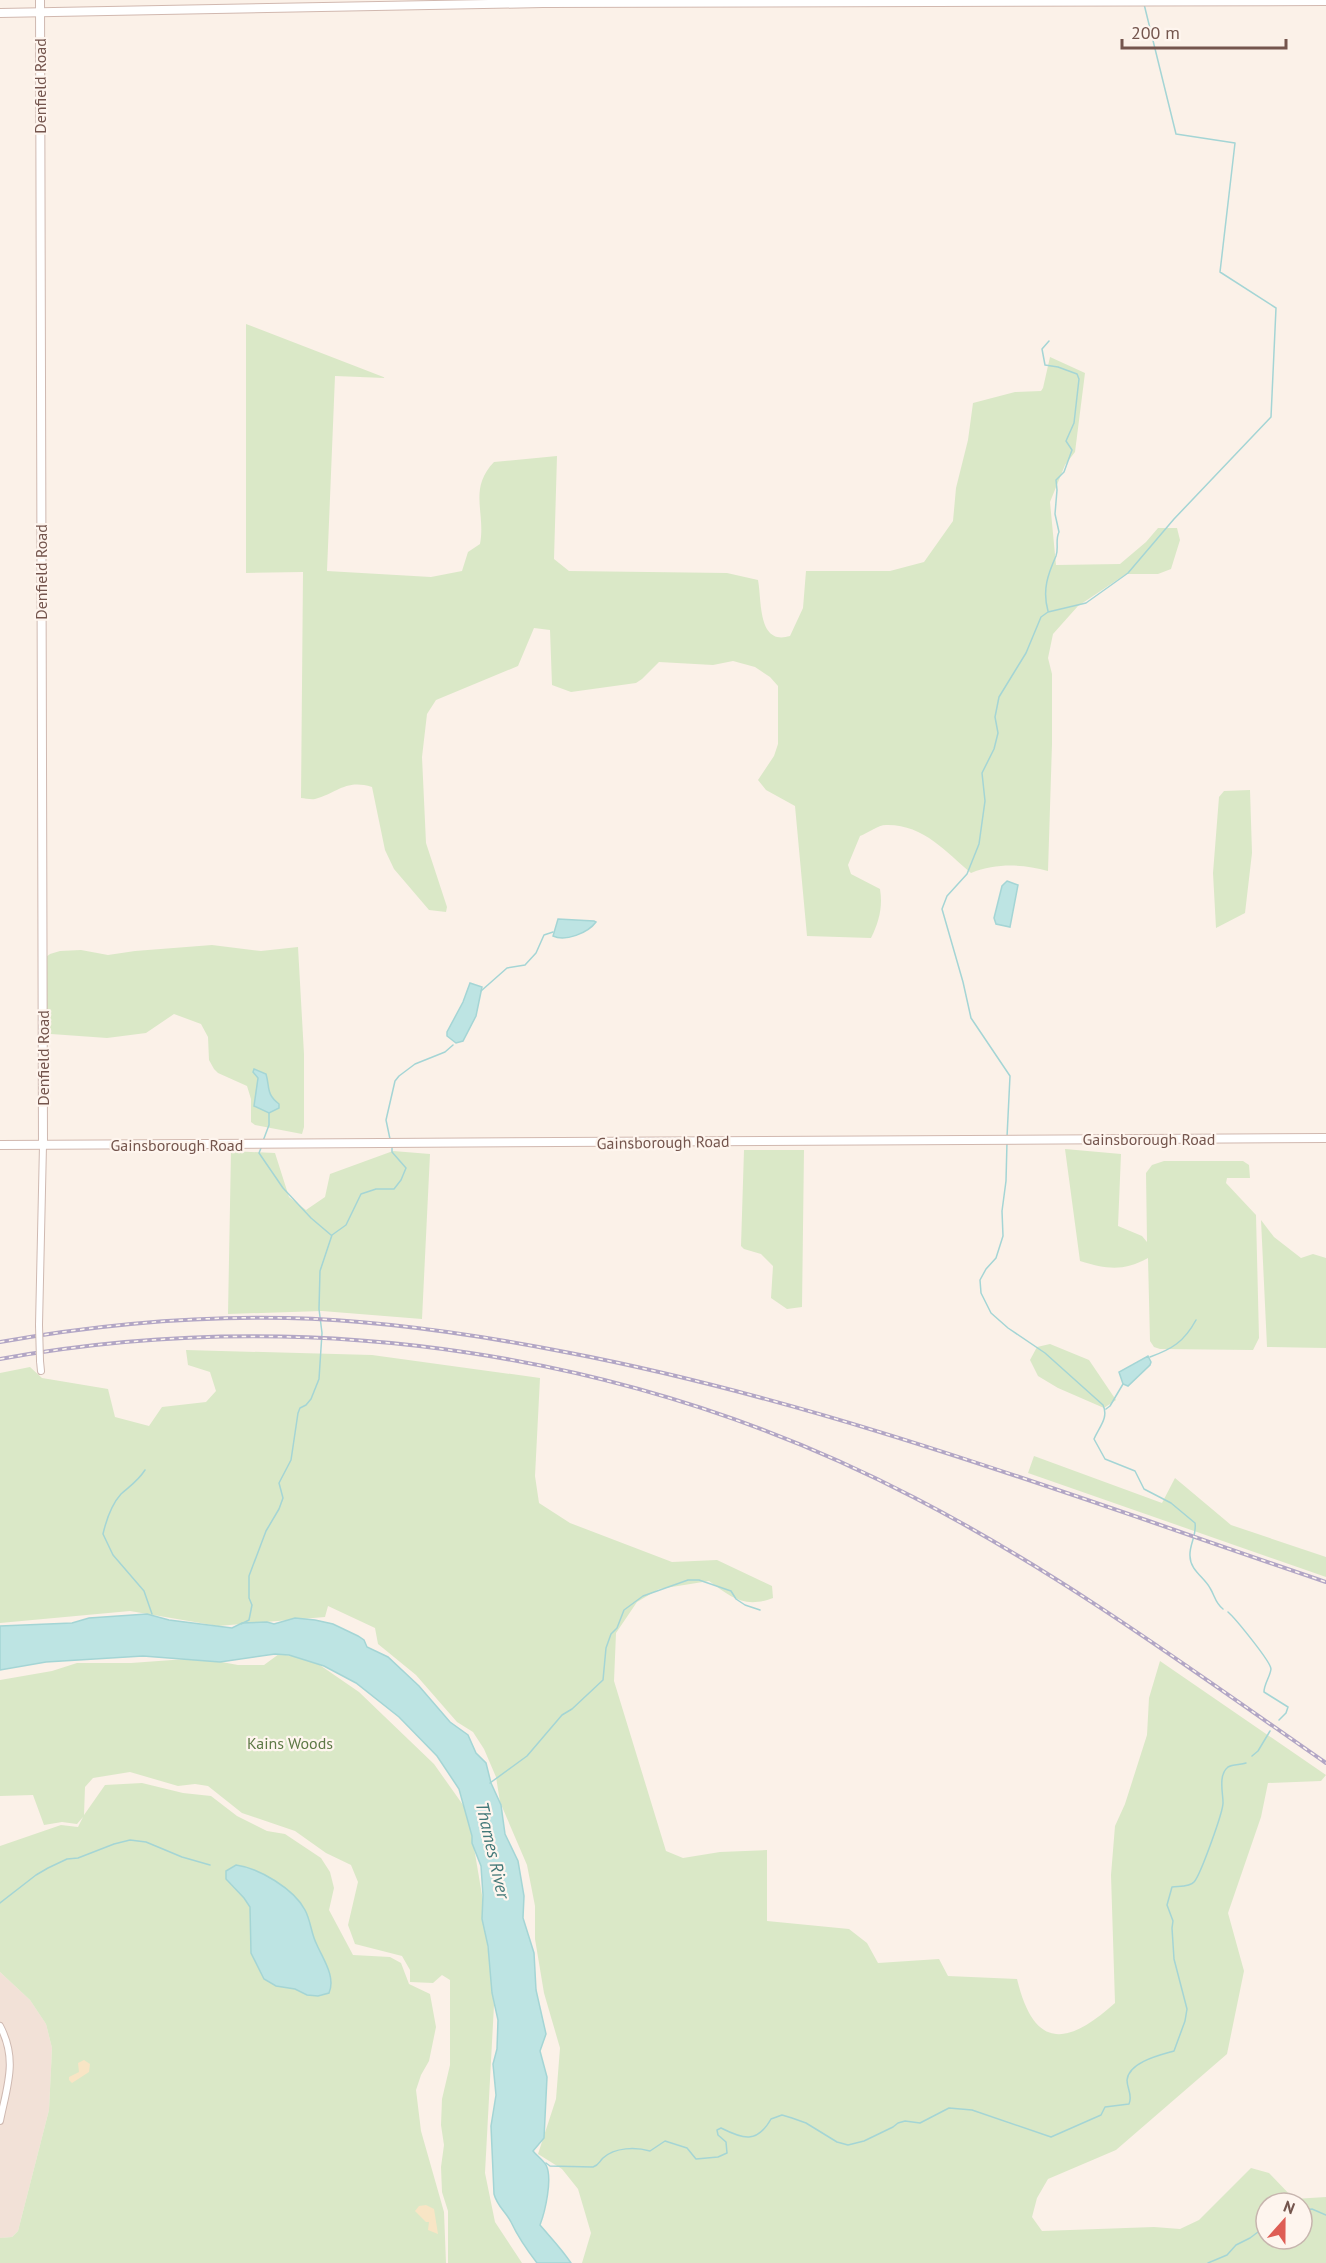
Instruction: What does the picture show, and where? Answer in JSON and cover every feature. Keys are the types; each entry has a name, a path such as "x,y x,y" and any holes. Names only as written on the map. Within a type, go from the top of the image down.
{"main road":[{"path":"0,13 543,3 1326,1"},
{"name":"Gainsborough Road","path":"0,1145 555,1144 1326,1138"}],"street":[{"name":"Denfield Road","path":"40,0 43,1145"},
{"path":"42,1371 39,1325 43,1145"},
{"path":"0,2026 7,2039 10,2070 0,2121"}],"shaded area":[{"path":"0,1972 30,2000 46,2024 52,2048 49,2110 18,2231 12,2237 0,2238"}],"green space":[{"path":"246,324 386,378 335,376 327,571 431,577 462,571 468,552 480,544 480,492 486,472 494,462 557,456 554,559 569,571 727,573 758,580 761,609 766,628 779,637 790,636 803,608 806,571 890,571 924,562 953,521 956,488 968,440 973,403 1015,392 1041,391 1050,357 1085,373 1075,452 1065,465 1050,502 1056,565 1120,564 1146,542 1158,528 1177,528 1180,540 1171,569 1158,574 1126,574 1078,606 1053,634 1048,658 1052,674 1052,744 1048,871 1009,866 990,867 971,873 923,834 899,826 883,825 860,836 848,865 851,874 880,889 880,914 871,938 807,936 795,806 766,790 758,780 774,756 778,744 778,686 770,677 755,667 733,661 713,665 659,662 636,683 571,692 552,685 550,630 534,628 518,666 436,700 427,714 422,757 426,843 447,907 446,912 429,910 394,869 385,850 372,787 348,786 315,799 301,798 303,572 246,573"},
{"path":"1250,790 1252,853 1245,913 1216,928 1213,873 1219,797 1224,791"},
{"path":"212,945 261,951 298,947 304,1054 304,1127 302,1134 255,1125 251,1122 251,1099 247,1086 214,1069 209,1060 208,1037 201,1024 174,1014 146,1033 107,1038 51,1034 42,1036 46,957 50,954 81,950 108,955"},
{"path":"1065,1149 1121,1154 1118,1226 1142,1236 1147,1242 1146,1173 1152,1165 1164,1161 1243,1161 1249,1165 1250,1178 1227,1178 1226,1183 1256,1215 1259,1338 1253,1350 1160,1349 1154,1347 1150,1341 1148,1258 1130,1266 1114,1268 1080,1261"},
{"path":"744,1150 804,1150 802,1307 787,1309 771,1298 773,1266 761,1254 741,1246"},
{"path":"231,1151 275,1153 289,1197 306,1210 325,1197 330,1174 393,1151 430,1154 422,1319 322,1311 228,1314"},
{"path":"1261,1220 1274,1237 1301,1258 1313,1254 1326,1258 1326,1348 1267,1347"},
{"path":"1050,1344 1089,1360 1116,1400 1104,1408 1058,1388 1038,1376 1030,1360 1037,1347"},
{"path":"186,1350 372,1355 540,1378 535,1476 539,1503 570,1523 672,1562 717,1560 772,1586 773,1598 754,1602 738,1600 709,1581 659,1589 637,1602 616,1633 614,1681 666,1851 683,1858 720,1852 767,1850 767,1921 849,1929 867,1943 878,1963 939,1959 948,1976 1017,1979 1024,2002 1033,2018 1043,2029 1054,2034 1067,2033 1081,2028 1115,2003 1111,1875 1115,1826 1125,1804 1147,1735 1149,1698 1160,1661 1326,1775 1321,1781 1268,1783 1261,1817 1228,1913 1244,1971 1227,2054 1116,2150 1048,2179 1037,2198 1032,2217 1042,2231 1154,2227 1180,2229 1199,2220 1251,2168 1269,2173 1286,2191 1254,2191 1254,2251 1314,2251 1314,2198 1326,2197 1326,2263 582,2263 591,2233 578,2189 562,2169 538,2154 556,2099 560,2048 544,1993 535,1939 535,1906 527,1865 500,1802 496,1777 484,1749 473,1732 457,1722 416,1675 378,1644 375,1628 328,1606 325,1617 218,1626 130,1611 0,1623 0,1373 30,1367 42,1378 108,1389 115,1417 149,1426 162,1407 206,1402 216,1391 210,1372 188,1365"},
{"path":"1034,1456 1162,1503 1175,1478 1231,1525 1326,1557 1326,1577 1028,1473"},
{"name":"Kains Woods","path":"279,1654 311,1659 359,1692 434,1764 468,1812 482,1895 494,2005 485,2173 495,2222 522,2263 448,2263 448,2211 442,2192 441,2167 444,2145 441,2125 442,2099 450,2065 450,1980 442,1975 433,1983 410,1982 410,1970 402,1956 355,1944 348,1925 358,1882 351,1865 326,1853 295,1831 242,1813 208,1786 195,1784 178,1786 130,1772 93,1778 85,1787 84,1815 105,1785 142,1783 183,1793 211,1796 237,1816 267,1831 285,1834 321,1858 330,1872 334,1888 329,1910 353,1955 390,1957 401,1963 409,1984 430,1994 436,2027 429,2061 416,2090 421,2131 444,2212 446,2263 0,2263 0,2238 12,2237 18,2231 49,2110 52,2048 46,2024 30,2000 0,1972 0,1846 61,1825 78,1827 83,1817 77,1824 62,1822 44,1825 33,1795 0,1796 0,1680 52,1671 77,1663 131,1663 200,1658 238,1665 264,1665"}],"sand":[{"path":"84,2060 90,2064 89,2072 72,2083 69,2077 79,2072 78,2063"},
{"path":"426,2205 434,2209 438,2234 428,2230 429,2222 426,2222 415,2211 419,2206"}],"water":[{"path":"1007,881 1018,885 1010,927 996,924 994,918 1002,886"},
{"path":"558,919 596,922 588,930 570,937 558,938 553,936"},
{"path":"470,983 482,987 476,1016 463,1041 456,1043 447,1036 447,1032"},
{"path":"254,1069 266,1074 270,1094 279,1104 279,1108 269,1113 254,1106 258,1078 253,1072"},
{"path":"1148,1356 1150,1365 1128,1386 1123,1384 1119,1372"},
{"name":"Thames River","path":"147,1614 169,1620 232,1628 242,1623 274,1624 295,1618 333,1624 358,1636 364,1640 367,1647 388,1657 419,1686 450,1722 468,1735 476,1753 486,1763 491,1783 501,1805 505,1834 518,1861 524,1896 523,1918 534,1953 536,1990 546,2034 540,2051 547,2077 544,2138 533,2151 546,2165 549,2178 546,2204 540,2225 571,2263 537,2263 494,2194 491,2126 496,2095 493,2064 497,2049 498,2020 482,1919 481,1866 472,1843 459,1789 437,1756 399,1717 356,1683 324,1666 289,1655 275,1654 220,1662 143,1656 46,1662 0,1670 0,1626 72,1623 89,1618"},
{"path":"236,1865 265,1875 284,1887 300,1902 307,1914 315,1941 330,1974 329,1993 318,1996 307,1995 295,1989 276,1986 264,1979 251,1953 250,1907 226,1879 226,1871"}],"waterway":[{"path":"1007,1137 1010,1076 971,1018 942,909 947,896 967,874 979,844 985,801 982,773 994,749 998,733 995,717 999,697 1026,653 1041,617 1048,612 1086,603 1128,573 1174,519 1271,417 1276,308 1220,272 1235,143 1176,134 1144,4"},
{"path":"1048,611 1046,589 1048,576 1057,553 1059,532 1055,514 1056,480 1064,472 1072,450 1066,441 1074,423 1079,379 1077,374 1045,365 1042,349 1049,341"},
{"path":"481,991 507,968 525,965 536,953 544,935 553,932"},
{"path":"390,1139 386,1120 395,1081 415,1064 445,1052 453,1045"},
{"path":"263,1141 269,1125 269,1113"},
{"path":"1007,1142 1006,1181 1002,1211 1003,1236 996,1258 980,1280 981,1293 991,1313 1008,1328 1045,1353 1103,1405 1105,1410 1103,1422 1094,1439 1105,1459 1135,1471 1144,1489 1171,1503 1195,1523 1190,1552 1191,1561 1223,1609"},
{"path":"241,1624 249,1620 252,1605 249,1598 249,1576 266,1531 283,1498 279,1483 291,1460 298,1413 300,1408 311,1399 319,1379 322,1333 319,1309 320,1271 332,1235 346,1225 361,1194 376,1189 394,1189 401,1180 406,1168 392,1152 392,1147"},
{"path":"261,1148 259,1153 283,1188 311,1218 331,1235"},
{"path":"1150,1357 1177,1344 1196,1320"},
{"path":"1106,1409 1123,1384"},
{"path":"145,1470 118,1498 103,1534 113,1555 144,1591 152,1614"},
{"path":"490,1783 527,1756 562,1715 572,1709 603,1680 606,1648 611,1634 617,1628 624,1610 643,1596 688,1580 699,1580 731,1591 736,1599 745,1605 760,1610"},
{"path":"1228,1612 1252,1640 1271,1669 1264,1692 1288,1707 1279,1720"},
{"path":"1252,1756 1258,1751 1270,1731"},
{"path":"546,2163 550,2166 593,2167 613,2152 632,2149 650,2151 665,2141 687,2148 696,2159 718,2157 727,2153 726,2142 718,2135 717,2130 721,2128 743,2137 755,2136 766,2127 771,2119 782,2115 806,2123 837,2142 848,2145 864,2141 898,2123 905,2121 920,2123 949,2108 972,2110 1051,2137 1101,2115 1105,2107 1129,2104 1127,2080 1133,2068 1146,2060 1174,2051 1185,2021 1187,2009 1174,1959 1173,1921 1167,1905 1172,1887 1190,1885 1197,1877 1222,1807 1222,1784 1225,1770 1232,1765 1246,1763"},
{"path":"0,1903 48,1868 67,1859 78,1858 130,1840 146,1842 182,1857 210,1865"},
{"path":"1314,2210 1326,2215"},
{"path":"1208,2263 1227,2255 1236,2245 1254,2235"}],"railway":[{"path":"0,1342 143,1323 287,1318 392,1325 530,1345 662,1373 854,1424 1044,1485 1326,1582"},
{"path":"0,1359 117,1343 234,1337 352,1340 469,1353 584,1375 698,1407 808,1448 915,1498 969,1527 1125,1624 1326,1763"}]}
